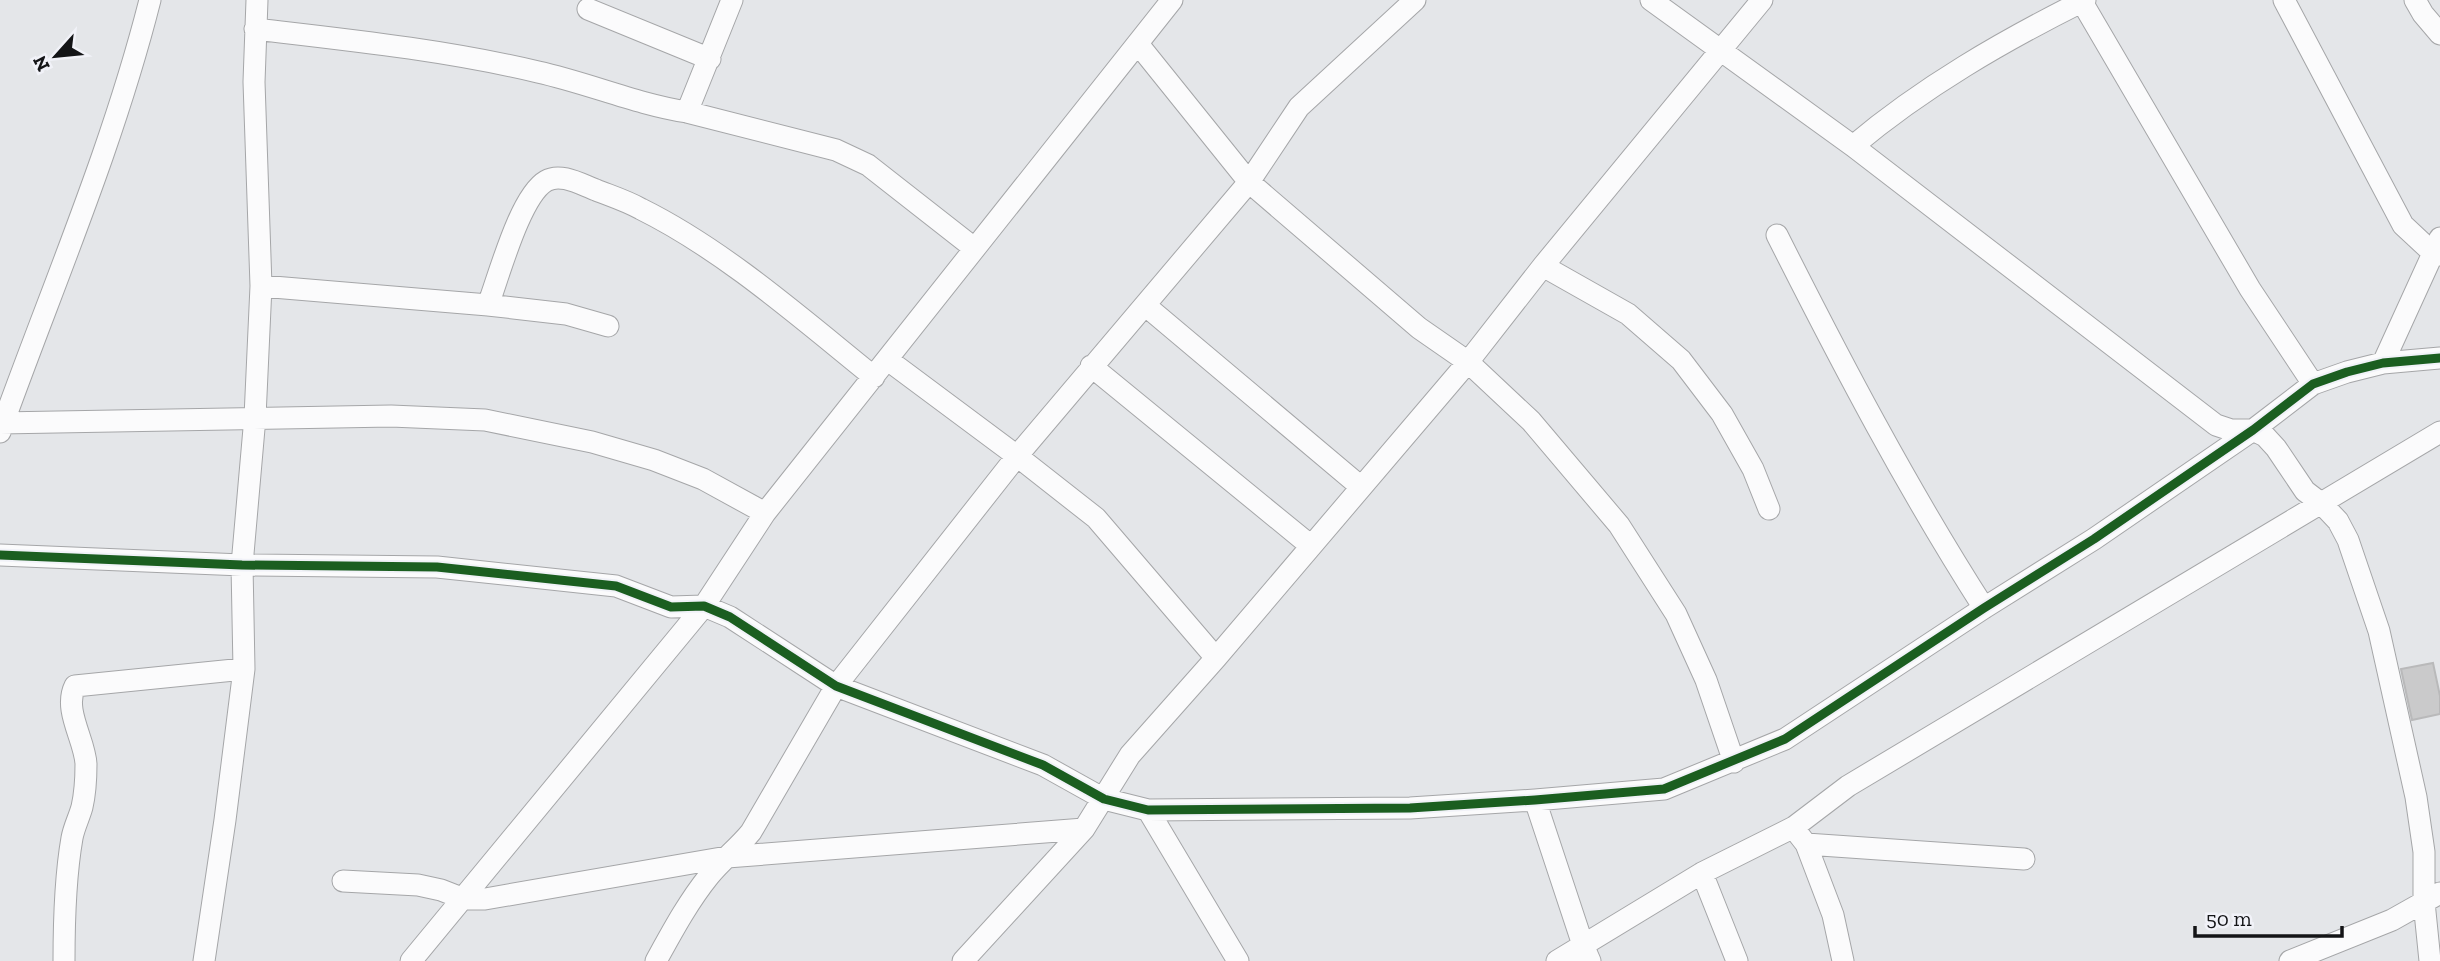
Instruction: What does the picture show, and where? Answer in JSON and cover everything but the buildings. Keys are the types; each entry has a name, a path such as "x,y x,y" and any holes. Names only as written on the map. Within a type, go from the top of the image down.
{"street":[{"path":"150,0 131,74 94,184 1,426 254,417 391,416 485,421 592,442 654,460 703,479 765,513"},
{"path":"204,961 244,669 242,565 261,286 254,82 257,0"},
{"path":"687,112 732,0"},
{"path":"411,961 704,606 765,513 1172,0"},
{"path":"656,961 694,896 751,832 836,686 1017,456 1249,181 1298,107 1415,0"},
{"path":"1651,0 1853,146 2216,425 2231,430 2253,430 2270,442 2305,491 2322,504 2337,521 2348,540 2379,631 2416,797 2432,898 2430,961"},
{"path":"963,961 1084,829 1130,755 1468,362 1543,266 1762,0"},
{"path":"2284,0 2403,225 2438,249 2383,363"},
{"path":"2415,0 2440,34"},
{"path":"1853,146 1936,83 2083,1 2250,289 2313,384"},
{"path":"588,9 710,59"},
{"path":"255,29 409,48 539,72 666,108 836,150 868,165 974,248"},
{"path":"1138,44 1249,181 1419,328 1468,362 1531,421 1619,524 1675,614 1706,680 1734,762"},
{"path":"488,305 525,205 545,181 555,178 572,180 641,208 689,238 772,296 874,377"},
{"path":"1777,235 1888,446 1946,548 1984,608"},
{"path":"1543,266 1628,314 1681,360 1722,414 1753,469 1769,509"},
{"path":"261,286 488,305 566,314 608,326"},
{"path":"1146,306 1361,487"},
{"path":"0,555 242,565 436,567 616,586 671,607 704,606 730,617 836,686 1043,765 1104,799 1148,810 1410,808 1535,800 1664,789 1785,739 2094,539 2253,430 2313,384 2383,363 2440,358"},
{"path":"888,360 1096,518 1216,658"},
{"path":"1091,366 1311,546"},
{"path":"1558,961 1586,953 1702,873 1800,835 1848,786 2440,432"},
{"path":"64,961 64,922 72,836 82,807 86,764 72,706 71,693 75,686 244,669"},
{"path":"1535,800 1586,953"},
{"path":"1148,810 1238,961"},
{"path":"343,881 418,885 464,899 485,900 727,857 1084,829"},
{"path":"1800,835 2024,859"},
{"path":"1800,835 1833,915 1843,961"},
{"path":"1702,873 1737,961"},
{"path":"2290,961 2392,920 2432,898"}],"cycle path":[{"path":"0,555 242,565 437,567 616,586 671,607 704,606 730,617 836,686 1043,765 1104,799 1148,810 1410,808 1535,800 1664,789 1785,739 2094,539 2253,430 2313,384 2383,363 2440,358"}]}
